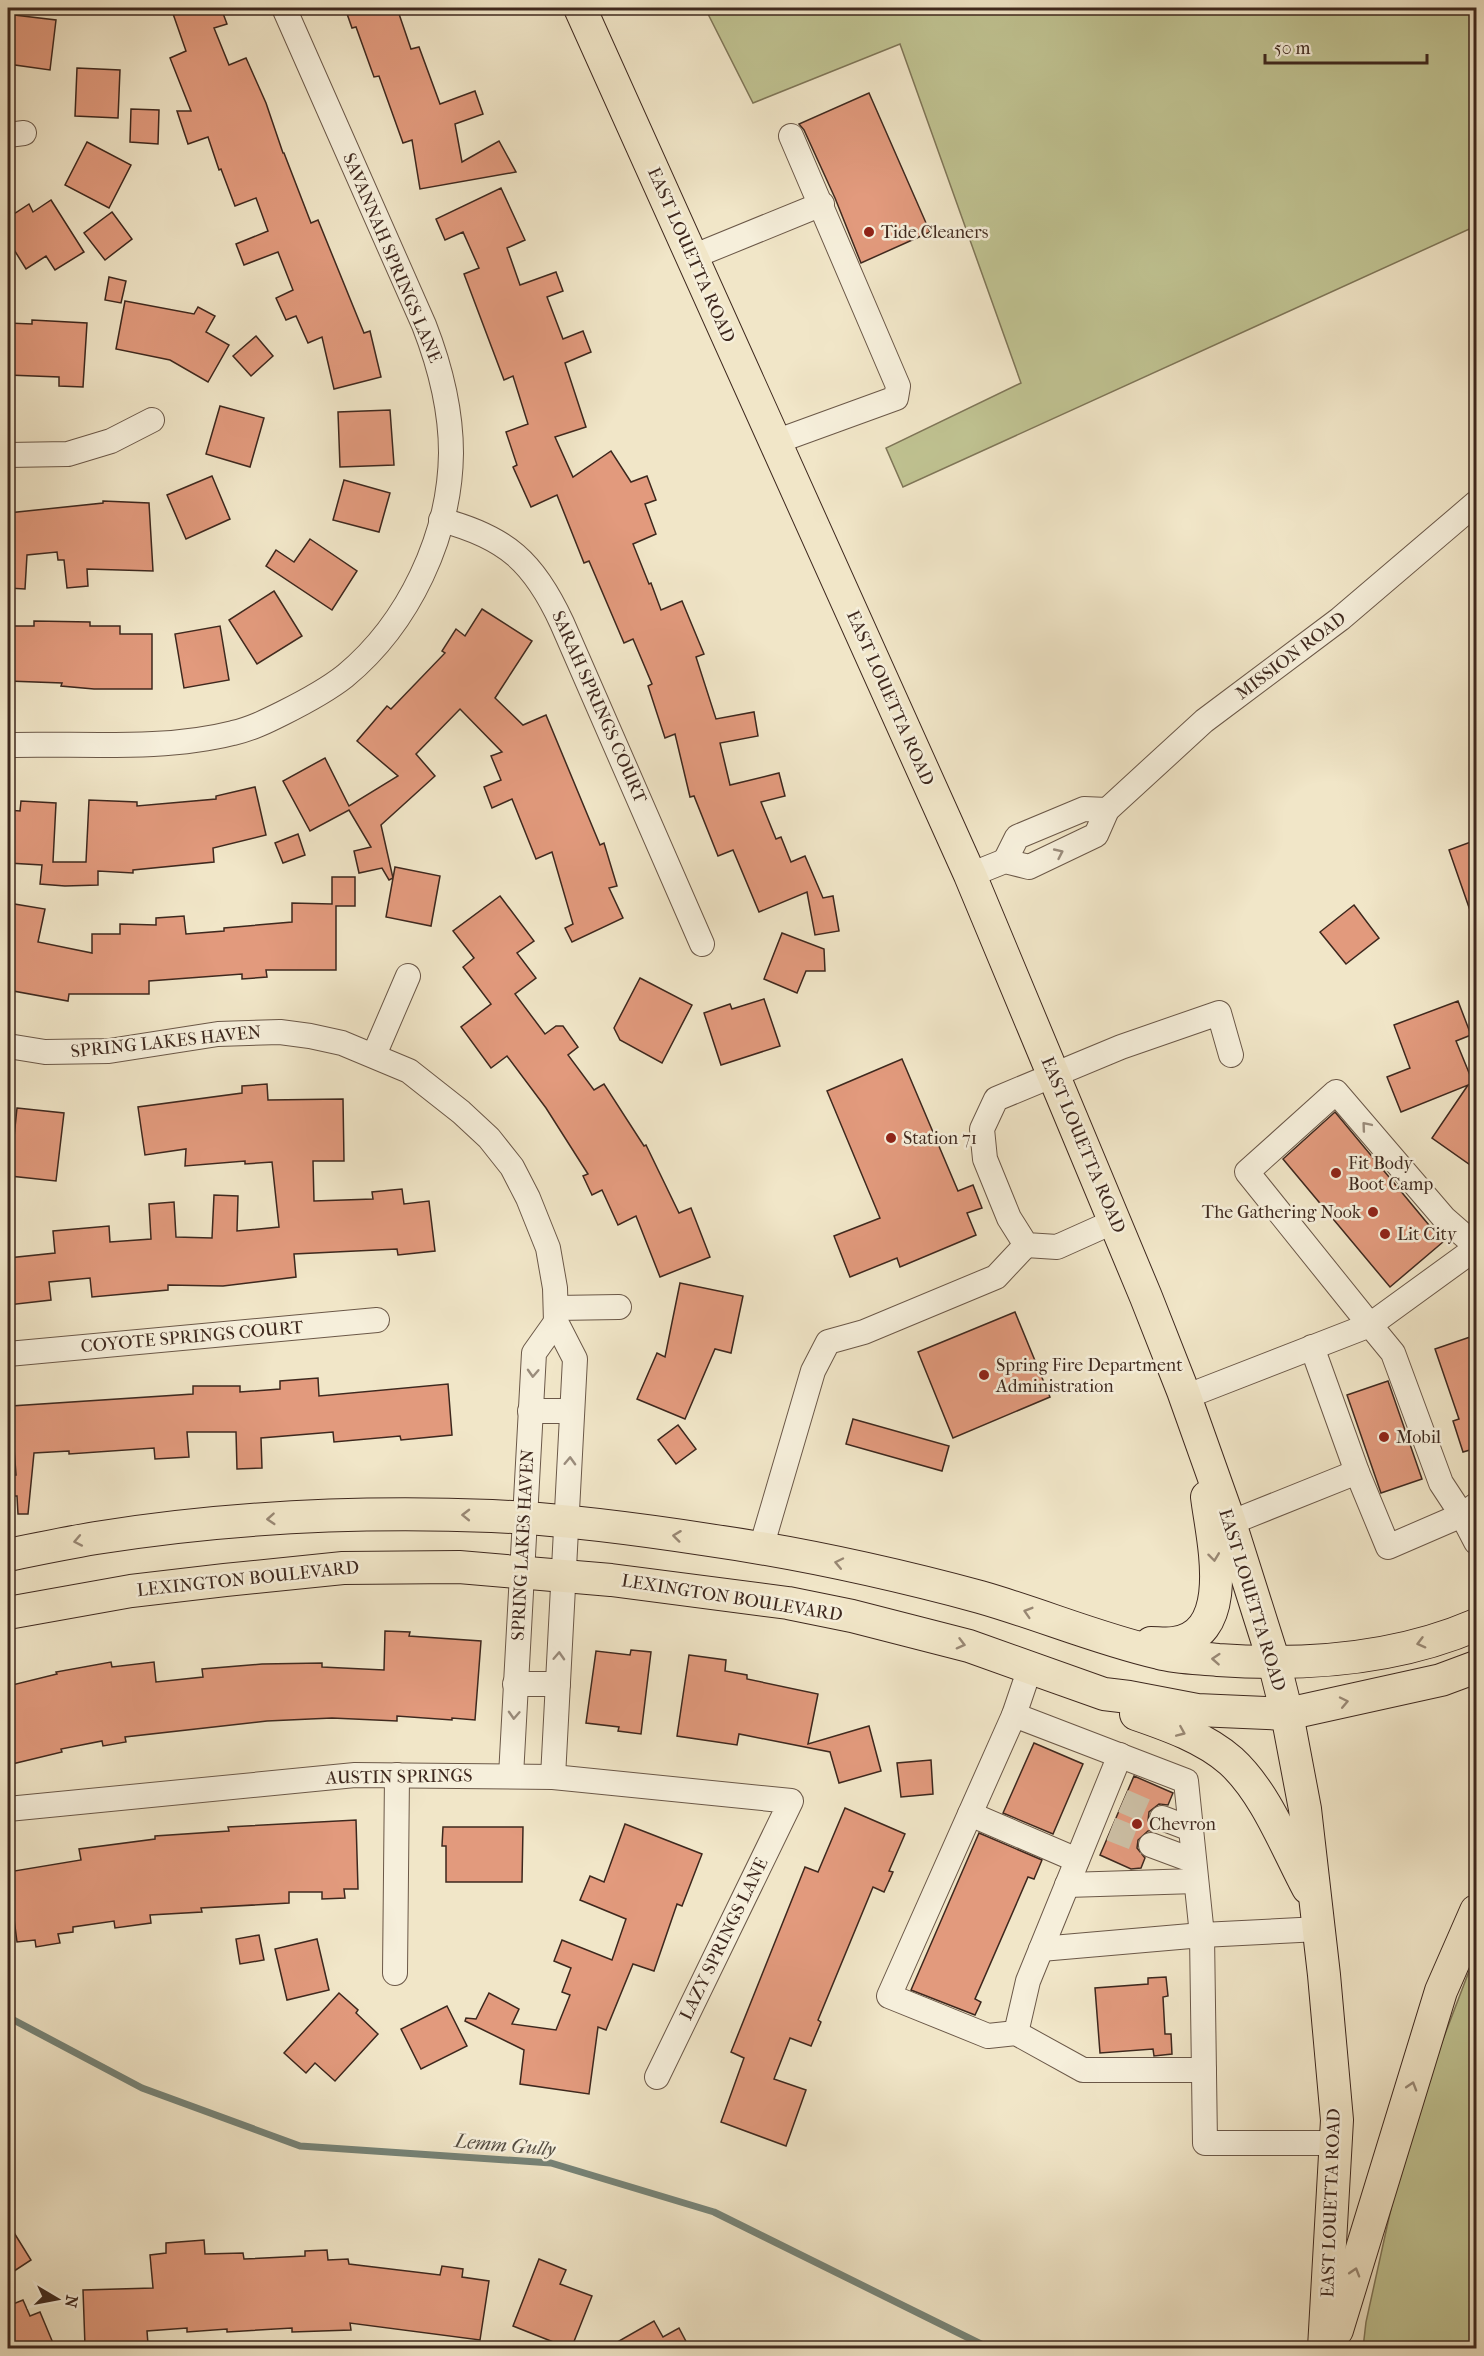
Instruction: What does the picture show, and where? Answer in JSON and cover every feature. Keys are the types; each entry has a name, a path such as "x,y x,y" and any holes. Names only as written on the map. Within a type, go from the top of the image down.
{"main road":[{"name":"EAST LOUETTA ROAD","path":"580,8 970,875 1185,1397 1230,1523 1274,1662 1287,1714 1305,1809 1318,1917 1337,2120 1324,2349"},
{"path":"1120,1643 1175,1643 1186,1639 1205,1624 1211,1614 1217,1582 1199,1437"},
{"path":"8,1555 95,1538 149,1531 206,1524 320,1516 435,1515 525,1519 568,1522 803,1555 985,1598 1120,1643 1164,1654 1274,1662 1322,1660 1417,1644 1476,1625"},
{"name":"LEXINGTON BOULEVARD","path":"8,1613 131,1591 342,1568 459,1567 611,1580 788,1603 969,1646 1104,1694 1197,1710 1287,1714 1441,1680 1476,1667"},
{"path":"1104,1694 1126,1710 1193,1737 1231,1761 1265,1805 1318,1917"},
{"path":"1332,2349 1441,1991 1476,1911"}],"street":[{"name":"SAVANNAH SPRINGS LANE","path":"8,745 161,743 214,737 258,726 310,700 352,670 392,626 420,578 441,520 449,477 451,440 446,398 438,362 424,325 284,8"},
{"path":"775,442 896,398 898,386 791,136"},
{"path":"692,257 822,204"},
{"path":"8,455 42,456 77,451 111,441 152,420"},
{"name":"MISSION ROAD","path":"970,875 1005,861 1029,867 1096,835 1107,810 1204,722 1340,619 1476,503"},
{"name":"SARAH SPRINGS COURT","path":"441,520 470,528 497,540 526,566 544,587 562,622 702,944"},
{"path":"1005,861 1017,837 1084,809 1107,810"},
{"path":"374,1055 408,976"},
{"path":"1026,1245 1008,1218 985,1159 982,1129 996,1099 1121,1047 1219,1013 1231,1055"},
{"name":"SPRING LAKES HAVEN","path":"8,1046 45,1052 109,1051 218,1034 270,1032 310,1036 342,1043 393,1063 423,1080 475,1125 505,1157 520,1181 548,1248 556,1315 575,1359 553,1777"},
{"path":"1185,1397 1370,1325 1476,1247 1444,1218 1336,1092 1247,1172 1370,1325 1393,1353 1441,1483 1469,1510 1476,1542"},
{"path":"760,1548 813,1371 828,1342 864,1332 996,1277 1026,1245 1057,1246 1114,1221"},
{"path":"556,1315 619,1307"},
{"name":"SPRING LAKES HAVEN","path":"511,1776 534,1353 556,1315"},
{"name":"COYOTE SPRINGS COURT","path":"8,1354 377,1320"},
{"path":"1312,1347 1357,1472 1388,1547 1469,1510"},
{"path":"530,1411 572,1411"},
{"path":"1230,1523 1357,1472"},
{"path":"1030,1668 1014,1715 889,1996 988,2036 1016,2033 1083,2070 1204,2070"},
{"path":"515,1684 558,1684"},
{"path":"1014,1715 1186,1781 1202,1935 1205,2143 1336,2143"},
{"path":"1016,2033 1028,1981 1077,1860 1101,1826 1113,1798 1119,1755"},
{"name":"AUSTIN SPRINGS","path":"8,1809 355,1775 553,1777 790,1801"},
{"path":"395,1972 397,1775"},
{"name":"LAZY SPRINGS LANE","path":"657,2077 790,1801"},
{"path":"970,1814 1077,1860"},
{"path":"1162,1818 1191,1829"},
{"path":"1151,1845 1195,1871"},
{"path":"1067,1885 1195,1871"},
{"path":"1041,1948 1202,1935 1318,1917"}],"green space":[{"path":"705,8 1476,8 1476,226 903,487 886,448 1021,383 900,44 753,103"},
{"path":"1476,1953 1476,2348 1363,2348 1366,2322 1396,2186 1437,2055"}],"building":[{"path":"171,8 221,8 227,24 214,28 229,65 246,58 266,103 311,223 318,220 364,333 370,331 381,377 334,389 322,337 308,343 296,316 286,320 276,298 293,290 278,252 244,265 236,244 268,231 256,198 235,206 208,137 188,144 177,111 191,111 170,58 186,51"},
{"path":"345,8 397,8 411,49 419,47 440,104 475,91 483,114 455,124 462,162 499,141 516,172 420,189 412,140 403,143 379,76 374,77 356,27 352,28"},
{"path":"14,15 56,20 50,70 8,64"},
{"path":"77,68 120,70 118,118 75,116"},
{"path":"869,93 930,232 861,263 835,198 804,130 799,124"},
{"path":"131,109 159,110 158,144 130,142"},
{"path":"87,142 131,165 109,208 65,185"},
{"path":"501,188 525,240 507,248 520,285 556,272 563,291 547,297 563,339 583,331 591,352 565,363 586,427 555,437 573,477 611,451 631,482 647,476 656,500 645,504 656,534 633,544 649,584 651,583 661,610 682,601 704,654 696,657 716,719 754,712 758,736 720,743 730,785 779,773 785,796 761,802 776,839 781,837 791,862 805,856 823,898 833,896 839,931 815,935 807,892 759,912 733,850 718,856 694,796 690,797 675,734 665,738 648,686 652,684 633,639 624,643 589,561 584,563 557,495 531,507 513,467 517,465 506,432 528,424 513,376 504,380 464,274 479,268 463,232 445,240 436,219"},
{"path":"51,200 84,252 55,270 46,256 26,269 8,240 8,218 29,204 33,212"},
{"path":"112,212 132,239 105,260 84,233"},
{"path":"109,277 126,281 121,303 105,300"},
{"path":"125,301 194,314 198,307 215,316 206,332 229,345 208,382 170,360 116,349"},
{"path":"32,320 87,323 83,387 59,386 59,377 8,375 8,323 32,324"},
{"path":"256,336 273,356 251,376 233,356"},
{"path":"220,406 264,418 250,467 206,454"},
{"path":"390,410 394,465 340,467 338,412"},
{"path":"212,476 230,519 186,539 167,495"},
{"path":"344,480 390,493 379,532 333,520"},
{"path":"103,501 149,503 153,571 87,569 88,586 67,588 64,560 58,560 57,552 27,555 25,589 8,588 8,513 103,503"},
{"path":"310,539 357,571 332,610 266,566 276,550 294,562"},
{"path":"274,591 302,636 257,664 229,620"},
{"path":"482,609 532,641 495,698 523,725 546,715 600,845 604,843 617,886 609,888 623,918 572,942 565,928 573,924 552,852 536,859 512,799 492,808 484,787 501,780 491,756 502,752 460,709 416,754 435,776 381,825 393,878 389,880 382,868 359,873 354,851 371,847 349,810 310,831 283,781 325,758 349,806 398,776 357,741 387,706 391,709 445,653 442,651 456,629 465,636"},
{"path":"34,621 90,622 90,626 120,626 120,634 152,634 152,689 94,689 61,686 62,683 8,681 8,626 34,626"},
{"path":"220,626 229,680 184,688 175,634"},
{"path":"255,787 266,835 213,848 214,862 133,870 133,873 98,871 98,885 65,886 40,884 42,865 8,863 8,810 20,811 21,801 56,803 53,862 86,862 89,800 137,802 137,806 216,799 216,796"},
{"path":"298,834 305,855 283,863 275,843"},
{"path":"1476,840 1476,916 1472,916 1449,850"},
{"path":"395,867 440,876 431,926 386,917"},
{"path":"332,877 355,877 355,906 336,906 336,970 266,970 267,977 242,979 242,974 149,981 149,994 69,994 68,1001 8,990 8,903 45,909 38,942 92,953 92,934 120,934 120,924 156,925 156,918 184,916 186,934 292,922 292,903 332,904"},
{"path":"500,896 534,941 517,953 536,978 515,994 545,1034 556,1026 563,1026 578,1047 568,1055 594,1090 604,1084 644,1146 646,1145 679,1213 691,1208 710,1257 660,1277 636,1216 618,1225 602,1190 592,1195 583,1176 588,1174 546,1108 507,1056 491,1068 461,1027 491,1004 463,967 474,958 453,931"},
{"path":"1354,905 1379,938 1346,964 1320,932"},
{"path":"782,933 824,949 825,971 806,971 797,993 764,979"},
{"path":"640,978 692,1005 662,1063 620,1040 614,1028"},
{"path":"764,999 780,1046 721,1065 704,1013 730,1004 732,1009"},
{"path":"1458,1001 1471,1035 1456,1041 1472,1080 1476,1073 1476,1169 1432,1138 1468,1085 1401,1112 1387,1077 1410,1068 1394,1025"},
{"name":"Station 71","path":"902,1059 958,1191 973,1185 982,1208 967,1213 976,1235 900,1267 897,1258 850,1277 834,1236 880,1218 827,1091"},
{"path":"267,1084 268,1100 343,1099 344,1161 313,1161 314,1201 373,1199 372,1192 402,1189 404,1204 429,1201 435,1251 398,1255 397,1249 294,1254 296,1277 223,1286 168,1285 168,1290 92,1297 90,1278 49,1282 51,1300 8,1305 8,1258 55,1253 53,1231 109,1226 110,1242 151,1239 149,1204 174,1202 176,1237 212,1238 214,1195 238,1196 237,1231 279,1227 272,1162 245,1164 245,1161 185,1166 186,1149 145,1155 138,1107 242,1093 242,1086"},
{"path":"17,1108 64,1113 56,1181 10,1176"},
{"path":"1335,1112 1443,1242 1390,1287 1283,1159"},
{"path":"680,1283 743,1296 731,1353 715,1349 685,1419 637,1399 657,1353 665,1357"},
{"name":"Spring Fire Department Administration","path":"1015,1312 1050,1397 953,1438 918,1352"},
{"path":"1473,1336 1476,1346 1476,1461 1473,1462 1470,1450 1463,1452 1453,1421 1459,1419 1435,1349"},
{"path":"318,1378 319,1396 448,1384 452,1435 401,1440 400,1436 334,1442 333,1432 261,1438 262,1468 237,1469 236,1432 187,1432 189,1457 155,1459 154,1448 69,1454 69,1451 34,1453 28,1514 18,1514 17,1496 9,1496 11,1475 16,1475 11,1406 193,1394 193,1386 240,1386 240,1392 280,1389 280,1381"},
{"name":"Mobil","path":"1388,1381 1422,1479 1381,1493 1347,1395"},
{"path":"853,1419 949,1446 942,1471 846,1444"},
{"path":"678,1425 696,1449 676,1464 658,1440"},
{"path":"385,1631 410,1632 409,1636 481,1641 475,1720 397,1716 397,1721 332,1718 267,1721 125,1737 126,1742 103,1746 102,1741 61,1749 62,1752 8,1765 8,1686 57,1674 56,1672 111,1662 112,1667 154,1662 156,1682 203,1677 202,1669 262,1664 322,1663 322,1667 384,1670"},
{"path":"631,1650 651,1652 641,1734 618,1731 619,1727 586,1723 596,1651 630,1655"},
{"path":"689,1655 726,1660 725,1671 747,1675 747,1679 818,1694 808,1744 869,1726 881,1771 839,1783 830,1752 739,1734 737,1745 677,1736"},
{"path":"1034,1743 1083,1764 1053,1834 1003,1813"},
{"path":"931,1760 933,1794 901,1797 897,1763"},
{"name":"Chevron","path":"1134,1776 1173,1793 1168,1805 1159,1804 1149,1812 1148,1821 1157,1831 1148,1831 1138,1840 1137,1848 1145,1858 1141,1868 1131,1869 1100,1855"},
{"path":"845,1808 905,1834 889,1871 893,1872 884,1892 873,1887 818,2020 821,2022 811,2046 790,2038 774,2079 806,2090 786,2146 721,2122 744,2058 731,2052 805,1867 818,1872"},
{"path":"356,1820 358,1889 344,1889 345,1898 322,1899 322,1892 289,1892 289,1903 201,1908 202,1912 150,1915 151,1923 115,1928 114,1921 73,1927 73,1932 58,1934 60,1943 36,1947 35,1940 17,1942 8,1872 81,1860 79,1849 155,1839 155,1836 229,1831 228,1827"},
{"path":"625,1824 702,1854 682,1906 677,1904 654,1971 633,1964 606,2030 598,2027 589,2094 520,2084 524,2050 465,2021 466,2018 476,2019 489,1993 519,2009 512,2024 556,2030 570,1995 562,1992 571,1968 554,1961 562,1940 612,1960 626,1919 580,1900 590,1876 604,1882"},
{"path":"443,1827 523,1827 522,1882 446,1882 446,1846 442,1846"},
{"path":"979,1833 1042,1860 1034,1879 1028,1877 975,1999 981,2002 975,2015 911,1990"},
{"path":"259,1935 264,1960 240,1964 236,1939"},
{"path":"317,1939 329,1990 287,2000 275,1949"},
{"path":"1166,1977 1168,1996 1163,1997 1165,2034 1171,2034 1172,2054 1154,2056 1153,2049 1100,2053 1095,1988 1148,1984 1148,1978"},
{"path":"339,1993 358,2010 356,2013 378,2034 335,2081 315,2063 306,2073 284,2053"},
{"path":"447,2006 467,2046 421,2069 401,2029"},
{"path":"8,2223 31,2260 8,2275"},
{"path":"204,2240 205,2254 243,2253 244,2259 305,2256 305,2251 327,2250 328,2260 348,2259 349,2264 440,2275 442,2266 463,2269 462,2277 489,2281 480,2340 350,2323 351,2330 292,2332 292,2328 187,2332 187,2328 147,2331 148,2344 85,2346 83,2290 153,2288 150,2255 166,2253 166,2243"},
{"path":"539,2259 566,2270 560,2284 592,2296 571,2349 513,2326"},
{"path":"23,2300 30,2316 40,2312 53,2343 40,2349 8,2349 8,2306"},
{"path":"654,2321 663,2337 679,2328 690,2349 605,2349"}],"waterway":[{"name":"Lemm Gully","path":"8,2017 142,2088 300,2146 551,2163 714,2212 989,2348"}],"tunnel":[{"path":"1123,1801 1162,1818"},
{"path":"1111,1829 1151,1845"}],"place":[{"name":"Tide Cleaners","path":"869,232"},
{"name":"Station 71","path":"891,1138"},
{"name":"Fit Body Boot Camp","path":"1336,1173"},
{"name":"The Gathering Nook","path":"1373,1212"},
{"name":"Lit City","path":"1385,1234"},
{"name":"Spring Fire Department Administration","path":"984,1375"},
{"name":"Mobil","path":"1384,1437"},
{"name":"Chevron","path":"1137,1824"}]}
